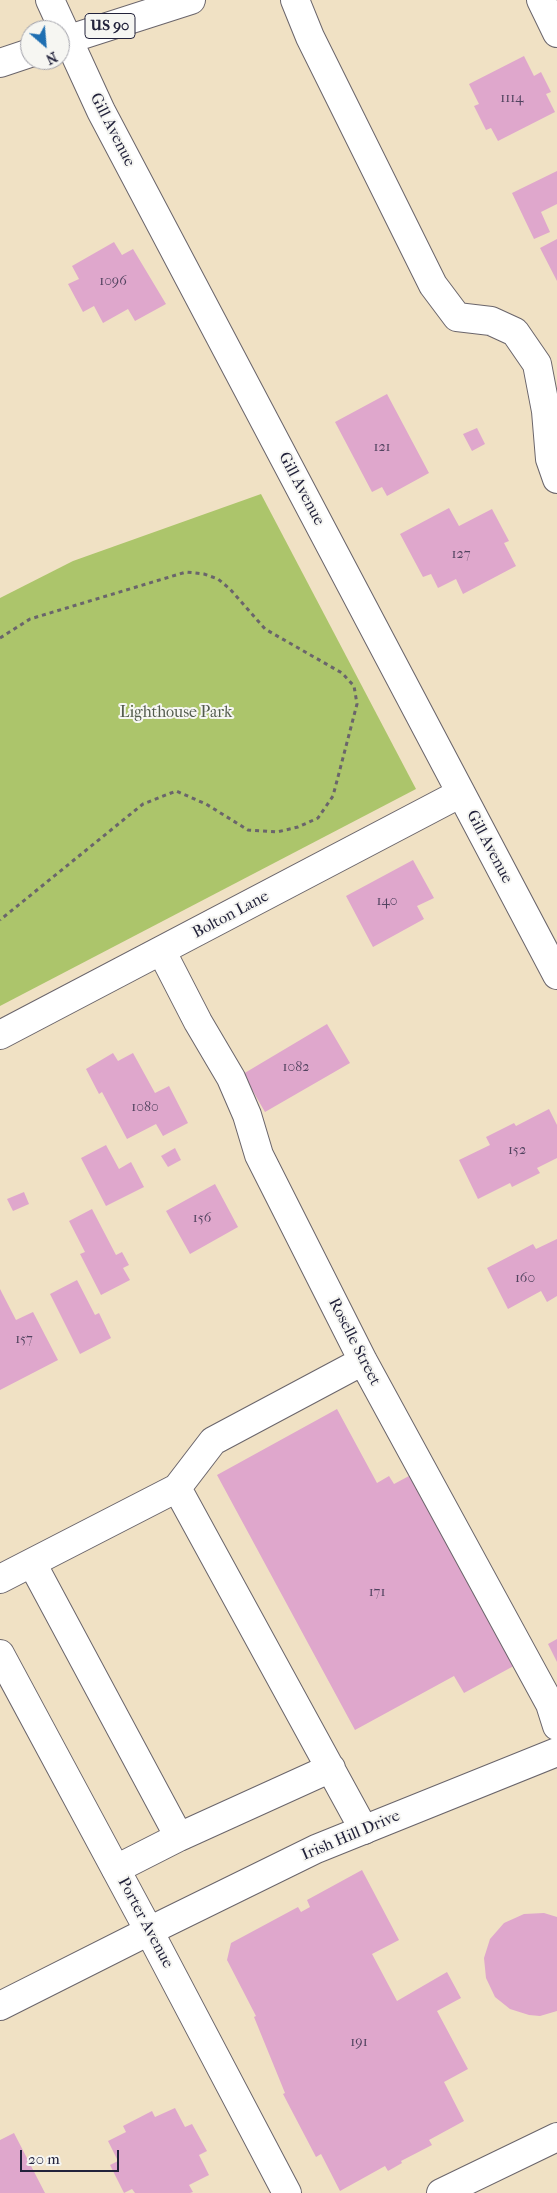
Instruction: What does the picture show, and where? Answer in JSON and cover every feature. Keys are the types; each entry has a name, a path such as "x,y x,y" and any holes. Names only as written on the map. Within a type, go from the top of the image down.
{"street":[{"name":"Gill Avenue","path":"50,0 57,20"},
{"name":"US 90","path":"70,39 191,0"},
{"path":"295,0 310,37 433,286 457,317 491,321 514,332 537,364 546,411 550,459 557,479"},
{"path":"541,0 557,33"},
{"name":"Gill Avenue","path":"70,52 557,975"},
{"path":"0,63 20,56"},
{"name":"Bolton Lane","path":"0,1035 162,952 461,793"},
{"name":"Roselle Street","path":"162,952 198,1022 231,1078 247,1115 260,1155 363,1362 550,1704 557,1726"},
{"path":"0,1579 177,1488 213,1441 363,1362"},
{"path":"177,1488 364,1830"},
{"path":"32,1562 179,1837"},
{"name":"Porter Avenue","path":"0,1654 150,1931 287,2193"},
{"name":"Irish Hill Drive","path":"0,2006 316,1849 557,1752"},
{"path":"116,1869 179,1837 331,1768"},
{"path":"441,2193 557,2138"}],"path":[{"path":"0,638 30,619 186,572 204,574 218,579 265,629 342,674 354,686 357,704 333,796 318,818 298,827 276,832 248,830 206,804 176,791 143,804 0,920"}],"green space":[{"name":"Lighthouse Park","path":"261,494 416,789 0,1006 0,598 73,561"}],"building":[{"path":"524,56 534,76 541,72 551,92 546,94 555,112 498,141 491,128 486,130 474,106 479,104 469,84"},
{"path":"557,171 557,204 541,212 550,232 534,239 512,193"},
{"path":"557,239 557,281 540,248"},
{"path":"114,242 122,255 133,249 166,304 135,321 128,309 103,323 94,306 83,312 68,284 79,279 72,266"},
{"path":"387,394 429,473 387,496 382,487 372,492 335,422"},
{"path":"477,428 485,444 472,451 463,434"},
{"path":"449,508 459,526 492,509 509,541 504,543 516,566 463,594 456,579 438,588 431,574 423,577 400,534"},
{"path":"413,860 434,898 417,906 424,919 373,947 346,896"},
{"path":"327,1024 350,1063 265,1112 243,1074"},
{"path":"113,1053 118,1061 133,1053 155,1093 169,1086 188,1123 163,1136 156,1124 127,1139 102,1092 99,1094 86,1069"},
{"path":"549,1109 557,1125 557,1158 537,1168 540,1173 512,1187 510,1183 478,1199 459,1160 490,1145 486,1137 514,1123 516,1126"},
{"path":"106,1145 119,1169 131,1162 144,1187 106,1206 81,1158"},
{"path":"175,1148 181,1160 168,1167 161,1156"},
{"path":"215,1184 238,1227 190,1254 166,1211"},
{"path":"24,1192 29,1204 13,1211 7,1199"},
{"path":"92,1209 116,1255 122,1252 129,1265 123,1268 130,1280 101,1295 80,1254 85,1252 69,1221"},
{"path":"557,1239 557,1296 547,1302 541,1291 508,1309 487,1268 533,1244 536,1249"},
{"path":"77,1280 95,1315 99,1313 111,1338 80,1354 50,1294"},
{"path":"0,1289 16,1320 33,1312 58,1360 0,1390"},
{"path":"337,1409 377,1483 389,1476 394,1484 409,1476 425,1504 433,1500 452,1535 444,1539 497,1636 504,1632 521,1662 464,1693 454,1676 355,1730 217,1475"},
{"path":"557,1639 557,1662 548,1644"},
{"path":"362,1870 399,1940 372,1954 397,2001 447,1972 461,1998 437,2011 468,2069 444,2082 464,2121 429,2140 432,2145 401,2161 402,2163 388,2171 385,2166 340,2191 321,2154 316,2157 283,2094 285,2093 254,2017 256,2016 227,1960 231,1943 298,1907 301,1912 310,1907 307,1900"},
{"path":"544,1913 557,1917 557,2011 540,2016 529,2015 510,2009 495,1997 486,1978 484,1958 490,1939 504,1923 524,1914"},
{"path":"175,2108 185,2127 192,2124 207,2151 199,2155 209,2175 189,2185 193,2192 190,2193 135,2193 132,2189 124,2193 110,2165 118,2161 108,2141 126,2132 123,2126 152,2111 155,2117"},
{"path":"14,2133 45,2193 0,2193 0,2140"}]}
